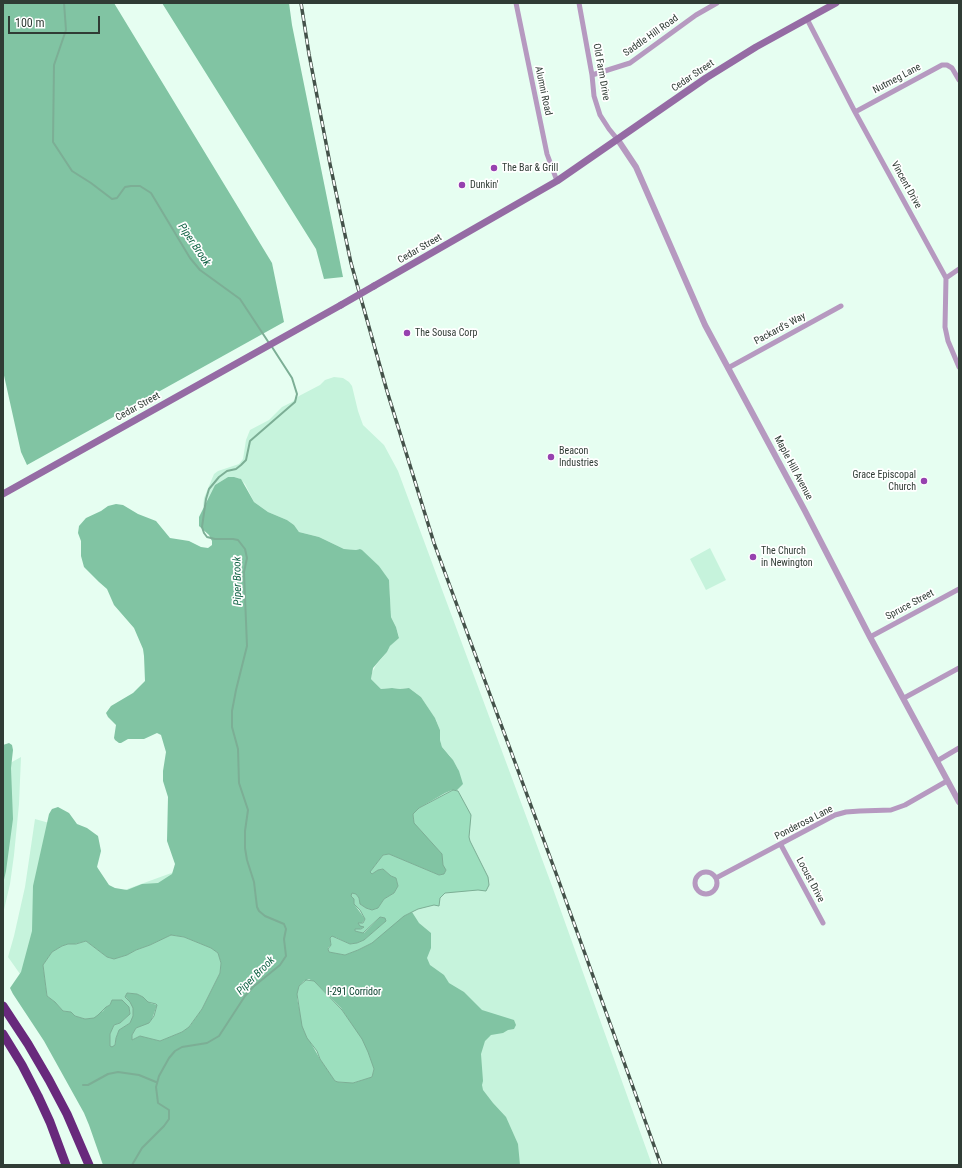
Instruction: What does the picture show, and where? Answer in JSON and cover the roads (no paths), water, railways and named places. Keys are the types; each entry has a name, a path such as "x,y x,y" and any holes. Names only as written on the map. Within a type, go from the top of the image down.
{"highway":[{"path":"3,1007 50,1080 89,1165"},
{"path":"3,1034 22,1065 38,1096 50,1122 66,1165"}],"main road":[{"name":"Cedar Street","path":"3,494 286,336 557,181 706,78 756,47 836,3"}],"street":[{"name":"Alumni Road","path":"516,3 547,154 557,181"},
{"name":"Old Farm Drive","path":"579,3 592,75 594,96 600,115 618,140"},
{"name":"Saddle Hill Road","path":"592,75 630,63 696,15 717,3"},
{"name":"Vincent Drive","path":"807,19 946,278 945,327 948,341 959,367"},
{"name":"Nutmeg Lane","path":"856,112 942,65 948,65 952,68 959,80"},
{"name":"Maple Hill Avenue","path":"618,140 636,167 705,325 959,802"},
{"path":"946,278 959,269"},
{"name":"Packard's Way","path":"728,368 841,306"},
{"name":"Spruce Street","path":"870,637 959,589"},
{"path":"904,698 959,668"},
{"path":"937,761 959,748"},
{"name":"Ponderosa Lane","path":"716,878 781,845 835,815 846,812 891,810 904,805 947,781"},
{"name":"Locust Drive","path":"781,845 823,923"},
{"path":"709,872 716,878 717,887 712,894 703,894 696,889 695,880 700,873 709,872"}],"waterway":[{"name":"Piper Brook","path":"64,3 66,30 54,65 53,142 72,171 112,199 117,198 125,187 131,186 140,186 151,193 190,258 200,270 240,299 269,343"},
{"name":"Piper Brook","path":"132,1165 142,1148 169,1119 169,1110 158,1103 156,1087 159,1076 169,1058 175,1051 182,1047 207,1043 219,1036 245,996 253,987 280,965 286,956 284,939 286,929 284,924 265,916 257,907 254,882 245,848 245,831 248,810 239,783 238,749 232,727 232,711 247,646 244,572 247,558 245,549 238,540 215,539 207,537 202,527 209,489 219,477 227,471 236,469 246,460 250,441 295,402 297,394 292,378 272,347"},
{"path":"83,1085 88,1085 108,1074 118,1072 139,1075 156,1082"}],"railway":[{"path":"301,3 330,164 351,263 387,391 434,543 557,876 661,1165"}],"place":[{"name":"The Bar & Grill","path":"494,168"},
{"name":"Dunkin'","path":"462,185"},
{"name":"The Sousa Corp","path":"407,333"},
{"name":"Beacon Industries","path":"551,457"},
{"name":"Grace Episcopal Church","path":"924,481"},
{"name":"The Church in Newington","path":"753,557"}],"park label":[{"name":"I-291 Corridor","path":"354,992"}]}
